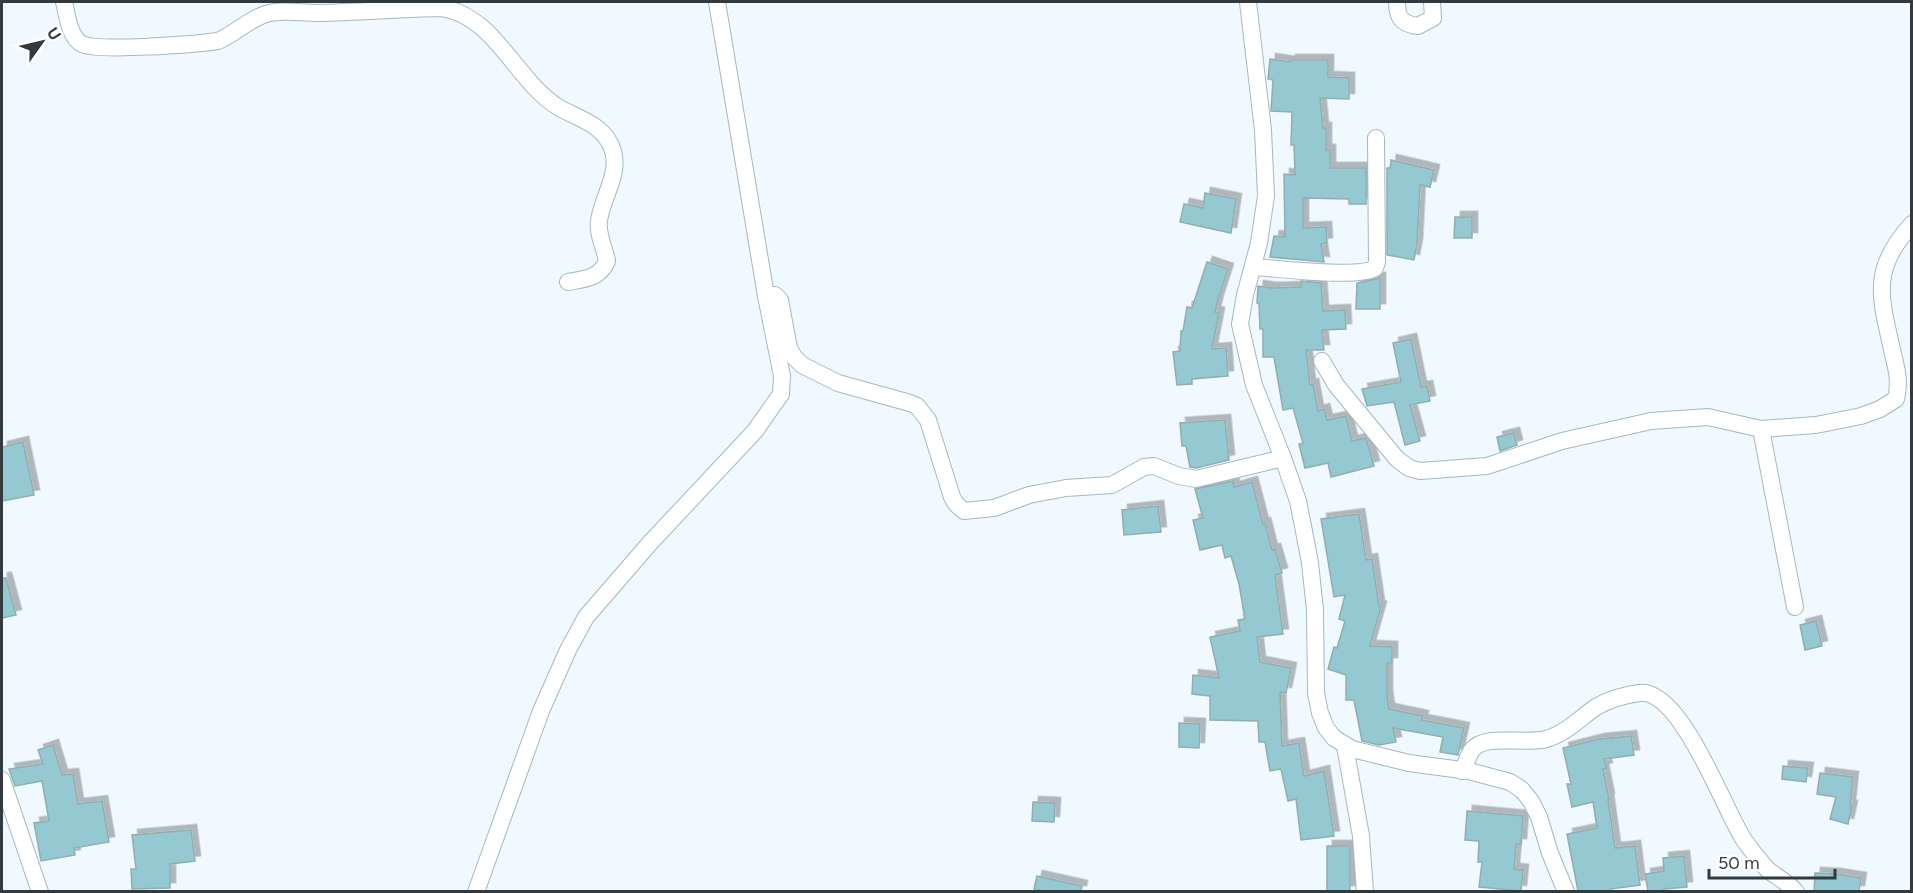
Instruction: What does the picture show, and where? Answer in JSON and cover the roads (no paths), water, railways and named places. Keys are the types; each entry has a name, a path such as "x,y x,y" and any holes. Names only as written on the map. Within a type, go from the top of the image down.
{"street":[{"path":"64,2 71,29 83,44 120,47 218,41 268,13 442,8 469,16 485,30 539,92 556,105 601,130 614,152 615,168 599,222 607,261 596,276 568,282"},
{"path":"476,891 541,711 586,616 650,543 755,431 781,394 782,376 766,296 717,2"},
{"path":"1248,2 1263,130 1266,196 1259,243 1240,324 1254,385 1298,501 1310,563 1315,610 1316,693 1320,713 1326,728 1345,746 1409,763 1462,771 1510,782 1522,790 1539,817 1550,853 1566,891"},
{"path":"1397,2 1397,15 1403,22 1418,26 1434,18 1432,2"},
{"path":"1253,267 1330,272 1366,272 1375,268 1377,262 1376,138"},
{"path":"1322,361 1336,385 1383,443 1409,468 1420,471 1487,466 1562,441 1651,421 1708,417 1761,429 1816,425 1861,416 1880,410 1896,399 1899,383 1881,300 1881,282 1886,263 1903,233 1911,224"},
{"path":"766,296 775,296 780,300 789,348 802,365 838,383 910,403 922,411 928,420 952,497 964,511 994,508 1029,495 1066,488 1112,484 1144,467 1154,466 1179,476 1196,479 1283,458"},
{"path":"1761,429 1795,607"},
{"path":"1462,771 1473,750 1480,743 1490,740 1529,742 1548,739 1560,734 1598,706 1642,692 1658,699 1678,720 1696,744 1743,838 1767,868 1796,891"},
{"path":"1345,746 1361,836 1365,891"},
{"path":"2,780 40,891"}]}
